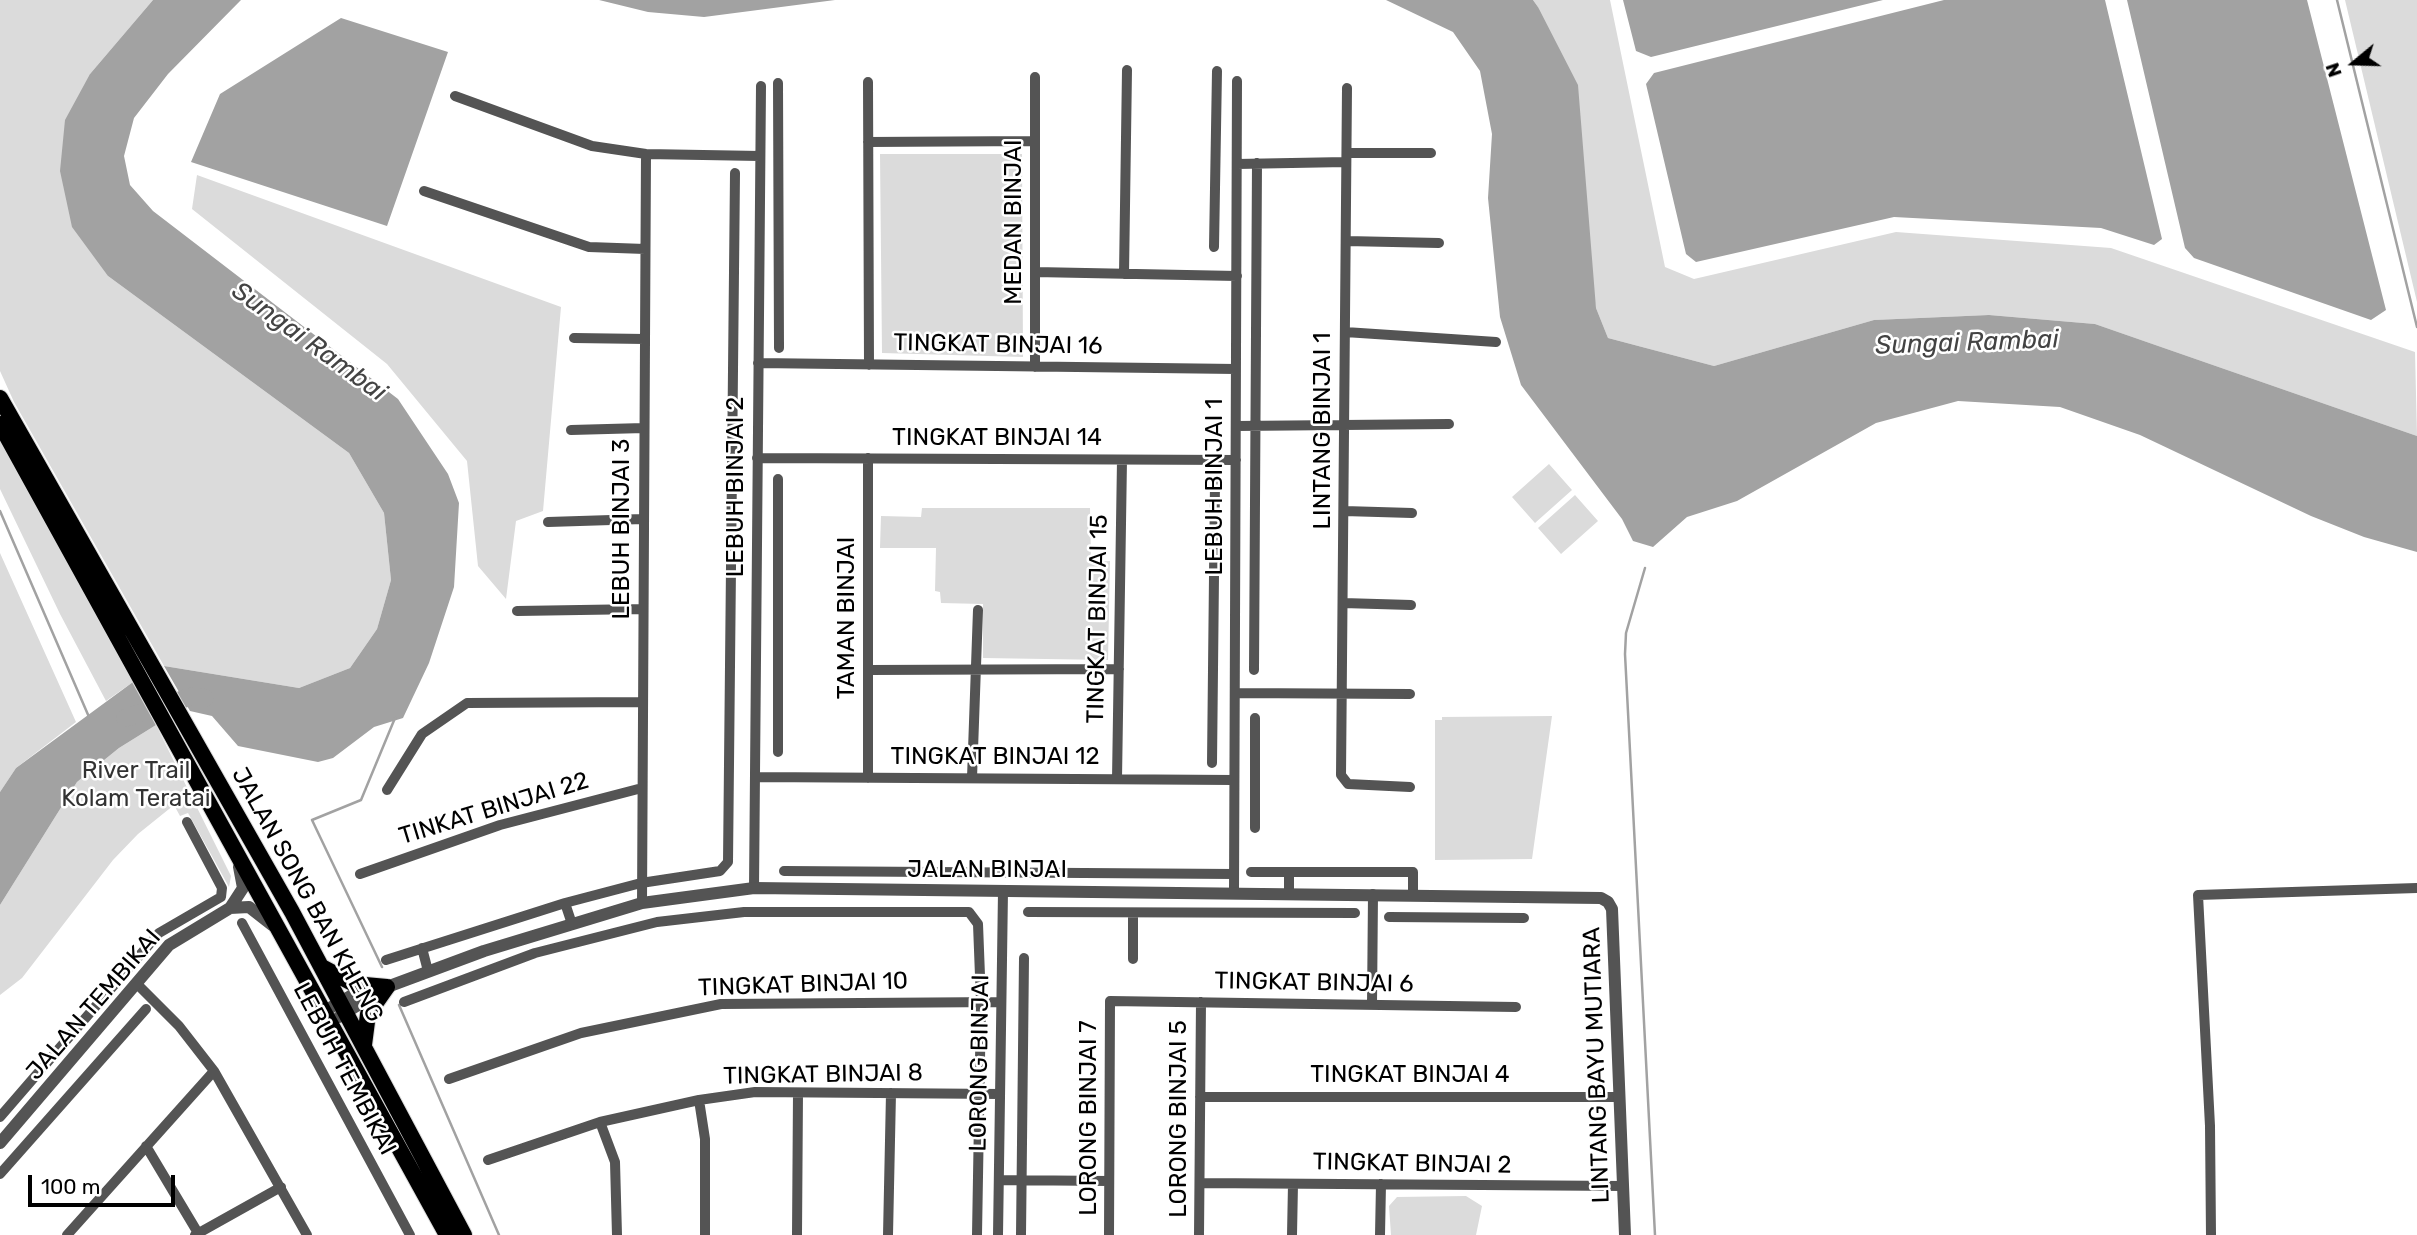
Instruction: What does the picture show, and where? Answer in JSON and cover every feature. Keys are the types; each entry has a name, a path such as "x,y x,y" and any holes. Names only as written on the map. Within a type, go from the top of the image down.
{"main road":[{"name":"JALAN SONG BAN KHENG","path":"0,398 139,658 178,749 447,1235"},
{"name":"JALAN SONG BAN KHENG","path":"0,424 139,658 195,743 344,1007 464,1235"},
{"path":"322,967 354,984 387,987 368,1014 364,1045"}],"street":[{"path":"1124,274 1127,70"},
{"path":"1214,247 1217,71"},
{"name":"MEDAN BINJAI","path":"1035,76 1035,367"},
{"name":"LEBUH BINJAI 1","path":"1234,893 1237,81"},
{"path":"868,82 869,365"},
{"path":"778,83 779,348"},
{"name":"LEBUH BINJAI 2","path":"754,888 761,86"},
{"name":"LINTANG BINJAI 1","path":"1347,88 1341,775 1348,784 1410,787"},
{"path":"455,96 592,146 646,155 760,156"},
{"path":"868,142 1035,141"},
{"path":"1237,164 1431,153"},
{"name":"LEBUH BINJAI 3","path":"642,903 646,155"},
{"name":"LEBUH BINJAI 1","path":"1254,670 1256,163"},
{"name":"LEBUH BINJAI 2","path":"642,883 720,872 728,862 735,173"},
{"path":"424,191 589,247 645,249"},
{"path":"736,207 760,208"},
{"path":"1215,215 1237,216"},
{"path":"1346,241 1440,243"},
{"path":"1035,272 1237,276"},
{"path":"1345,332 1496,342"},
{"path":"574,338 645,339"},
{"name":"TINGKAT BINJAI 16","path":"758,363 1236,369"},
{"path":"1236,426 1449,424"},
{"path":"571,430 644,428"},
{"name":"TINGKAT BINJAI 14","path":"757,458 1236,460"},
{"name":"TAMAN BINJAI","path":"868,458 868,778"},
{"name":"TINGKAT BINJAI 15","path":"1117,779 1122,460"},
{"path":"778,479 778,752"},
{"path":"1212,763 1215,482"},
{"path":"1343,511 1412,513"},
{"path":"757,515 777,516"},
{"path":"1215,517 1236,518"},
{"path":"548,522 643,519"},
{"path":"1343,603 1411,605"},
{"path":"517,611 643,609"},
{"path":"972,778 978,610"},
{"path":"869,670 1119,670"},
{"path":"1235,692 1410,694"},
{"path":"387,790 422,734 467,703 642,702"},
{"path":"1255,718 1255,828"},
{"path":"755,723 778,724"},
{"path":"1212,728 1235,729"},
{"path":"1234,741 1255,741"},
{"name":"TINGKAT BINJAI 12","path":"755,777 1234,780"},
{"name":"TINKAT BINJAI 22","path":"360,874 500,825 642,788"},
{"path":"0,1117 159,933 221,897 222,888 187,822"},
{"path":"234,850 243,888 230,908 255,910 282,936"},
{"path":"785,871 1234,874"},
{"path":"813,871 813,890"},
{"path":"1251,872 1413,872 1413,894"},
{"path":"1289,872 1289,893"},
{"path":"1153,873 1153,892"},
{"path":"386,960 565,903 642,883"},
{"name":"JALAN BINJAI","path":"326,1017 387,987 428,971 572,924 642,903 754,888 1601,898"},
{"path":"2211,1235 2210,1126 2198,895 2417,888"},
{"path":"925,891 925,912"},
{"name":"LORONG BINJAI","path":"999,1235 1003,891"},
{"path":"1073,892 1073,912"},
{"path":"1309,893 1310,913"},
{"path":"1372,1005 1373,894"},
{"path":"1432,894 1432,917"},
{"path":"688,897 691,918"},
{"name":"LINTANG BAYU MUTIARA","path":"1601,898 1608,902 1612,909 1625,1235"},
{"path":"565,903 572,924"},
{"name":"JALAN TEMBIKAI","path":"0,1143 169,945 230,908"},
{"path":"404,1002 536,953 657,922 744,912 969,912 978,924 981,1002 977,1235"},
{"path":"1028,912 1355,913"},
{"path":"1133,912 1133,959"},
{"path":"1389,917 1524,918"},
{"path":"184,918 192,931"},
{"name":"LEBUH TEMBIKAI","path":"242,923 410,1235"},
{"path":"422,948 428,971"},
{"path":"1021,1235 1024,958"},
{"path":"451,963 456,982"},
{"path":"137,984 179,1027 214,1071 307,1235"},
{"name":"TINGKAT BINJAI 6","path":"1110,1001 1516,1007"},
{"name":"LORONG BINJAI 7","path":"1109,1235 1110,1001"},
{"name":"TINGKAT BINJAI 10","path":"449,1079 581,1033 721,1004 1001,1002"},
{"name":"LORONG BINJAI 5","path":"1199,1235 1201,1002"},
{"path":"0,1174 146,1009"},
{"path":"1001,1018 1023,1018"},
{"path":"94,1034 110,1048"},
{"path":"73,1035 84,1046"},
{"path":"68,1234 214,1071"},
{"name":"TINGKAT BINJAI 8","path":"488,1160 600,1122 699,1100 755,1092 1000,1094"},
{"path":"797,1235 798,1093"},
{"path":"888,1235 891,1093"},
{"name":"TINGKAT BINJAI 4","path":"1200,1097 1620,1097"},
{"path":"699,1100 705,1139 705,1235"},
{"path":"1000,1121 1022,1121"},
{"path":"600,1122 615,1162 617,1235"},
{"path":"146,1146 197,1234 281,1187"},
{"path":"999,1180 1109,1181"},
{"name":"TINGKAT BINJAI 2","path":"1200,1183 1623,1186"},
{"path":"1292,1235 1293,1184"},
{"path":"1380,1235 1381,1184"}],"green space":[{"path":"0,0 153,0 90,74 108,276 349,453 384,513 391,580 377,629 350,668 299,688 164,666 14,402 0,371"},
{"path":"1533,0 1610,0 1665,267 1694,279 1896,232 2111,248 2415,352 2417,436 2095,324 1989,315 1874,320 1714,366 1608,338 1596,308 1538,7"},
{"path":"2345,0 2417,0 2417,302"},
{"path":"880,154 1022,154 1023,357 882,353"},
{"path":"197,175 561,307 543,511 516,521 506,599 478,566 467,461 387,364 192,209"},
{"path":"0,440 133,682 106,701 60,614 0,489"},
{"path":"1549,464 1572,490 1535,523 1512,497"},
{"path":"1575,495 1598,521 1561,554 1538,528"},
{"path":"922,508 1090,508 1091,562 1110,561 1108,660 983,658 983,604 941,603 940,592 935,591 936,548 880,548 881,516 921,517"},
{"path":"0,553 76,722 16,768 0,792"},
{"path":"1552,716 1532,859 1435,860 1435,720 1442,720 1442,717"},
{"name":"River Trail Kolam Teratai","path":"156,725 231,876 229,887 188,813 180,816 174,805 138,834 113,860 22,978 0,995 0,905 77,782 119,748"},
{"path":"1466,1196 1482,1206 1476,1235 1391,1235 1389,1206 1397,1197"}],"water":[{"path":"153,0 241,0 168,74 134,118 124,156 130,185 153,211 398,399 448,474 459,503 454,587 429,663 403,718 374,727 333,758 318,762 238,746 212,716 190,711 164,666 299,688 350,668 377,629 391,580 384,513 349,453 108,276 72,227 60,171 65,120 90,74"},
{"path":"599,0 835,0 704,17 648,12"},
{"path":"1386,0 1533,0 1538,7 1578,85 1596,308 1608,338 1714,366 1874,320 1989,315 2095,324 2417,436 2417,552 2364,537 2311,516 2140,435 2060,407 1958,401 1876,423 1737,501 1687,517 1653,547 1633,541 1622,519 1521,385 1500,317 1488,198 1492,134 1480,71 1453,32"},
{"path":"1623,0 1883,0 1651,57 1636,51"},
{"path":"1944,0 2105,0 2162,239 2154,245 2101,228 1894,217 1696,262 1686,254 1646,84 1654,73"},
{"path":"2127,0 2307,0 2386,310 2371,320 2194,258 2185,248"},
{"path":"341,18 448,52 387,226 191,162 220,94"},
{"path":"133,682 156,725 119,748 77,782 0,905 0,792 16,768"}],"waterway":[{"path":"2337,0 2417,327"},
{"path":"0,511 89,717"},
{"path":"1645,568 1626,633 1625,654 1655,1235"},
{"name":"Sungai Rambai","path":"125,718 193,696 205,698"},
{"path":"382,967 312,820 361,800 395,718"},
{"path":"399,1005 499,1235"}]}
